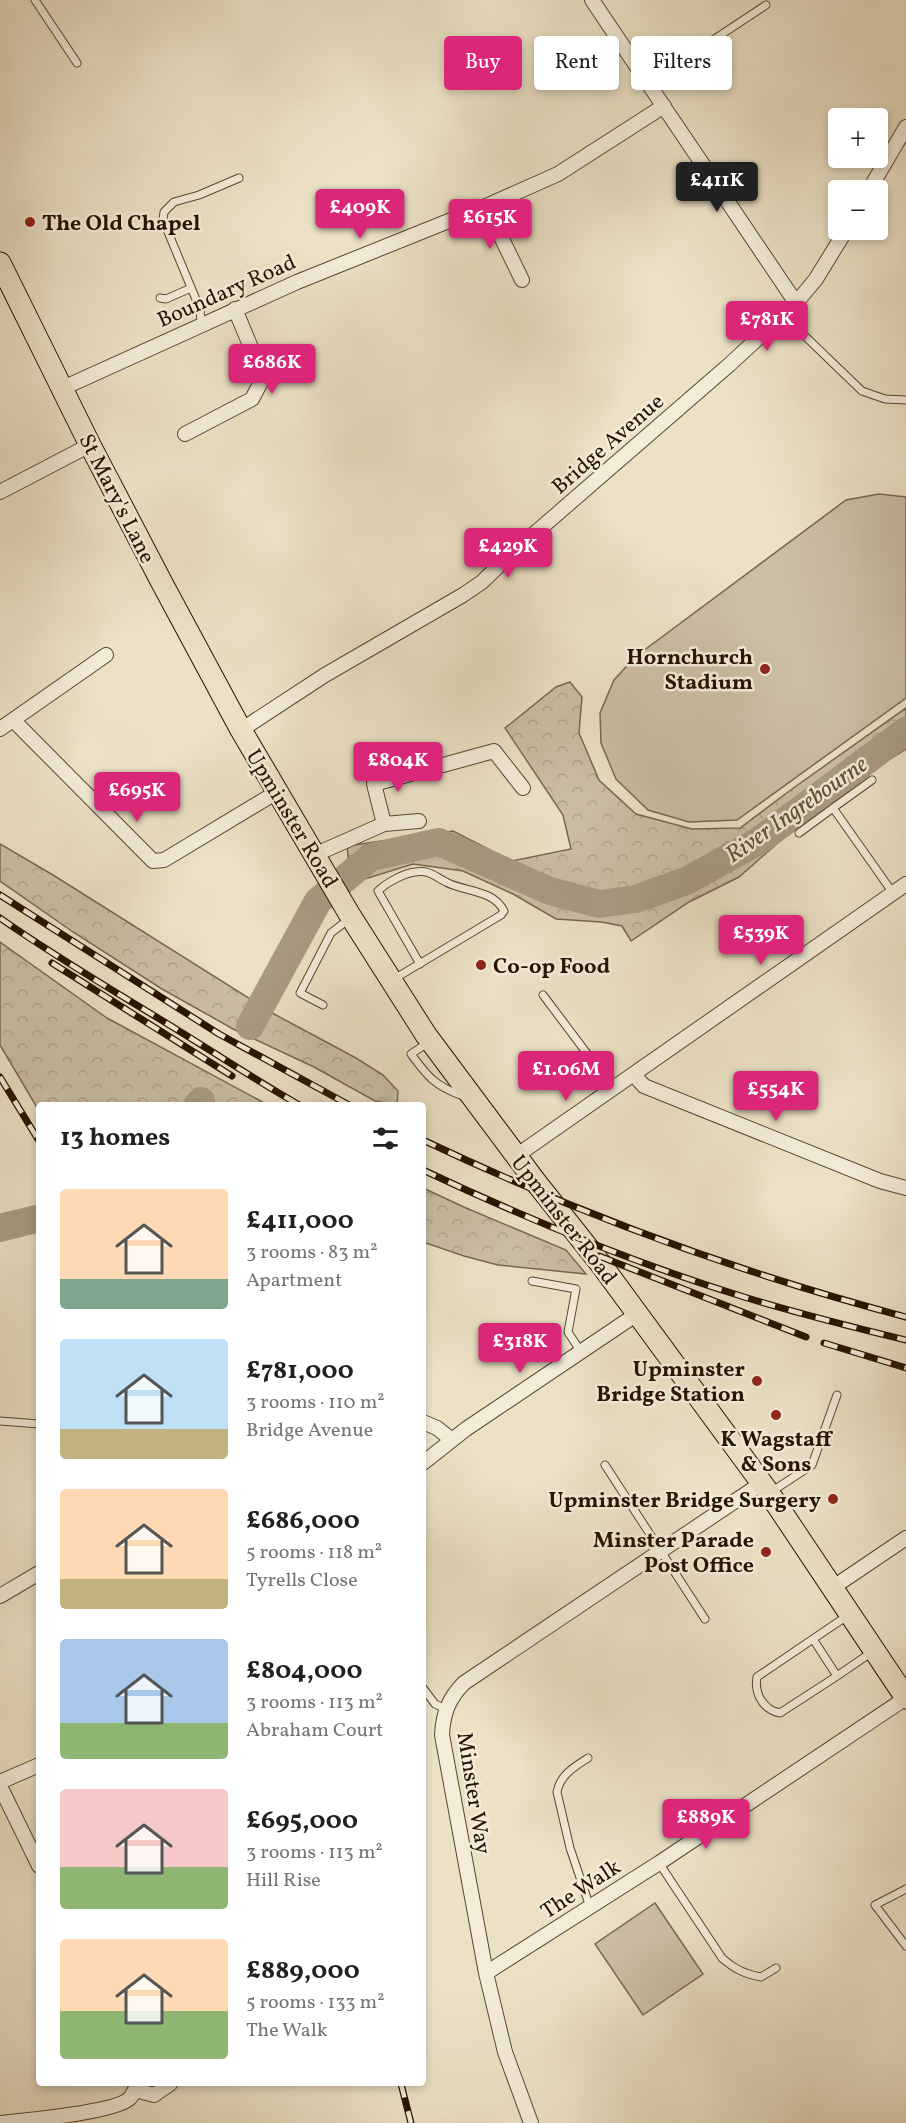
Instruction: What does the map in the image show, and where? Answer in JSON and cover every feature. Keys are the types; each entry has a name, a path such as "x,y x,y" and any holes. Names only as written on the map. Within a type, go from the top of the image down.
{"main road":[{"name":"St Mary's Lane","path":"0,263 90,445 241,730"},
{"name":"Upminster Road","path":"241,730 351,917 431,1040 765,1488 906,1698"}],"street":[{"path":"592,0 631,58"},
{"path":"653,90 796,303"},
{"name":"Boundary Road","path":"63,388 201,323 558,174 664,106"},
{"path":"875,180 906,127"},
{"path":"486,206 522,280"},
{"name":"Bridge Avenue","path":"241,730 325,675 482,582 512,553 729,365 796,303 816,279 840,240"},
{"path":"185,434 252,399 261,382 257,362 235,309"},
{"path":"0,492 90,445"},
{"path":"0,729 106,655"},
{"path":"13,720 153,861 164,860 277,792"},
{"path":"384,824 374,784 494,751 523,788"},
{"path":"314,855 384,824 418,821"},
{"path":"516,1156 906,884"},
{"path":"634,1074 644,1086 880,1180 906,1188"},
{"path":"426,1461 452,1440 637,1314"},
{"path":"426,1423 438,1428 452,1440"},
{"name":"Minster Way","path":"531,2123 505,2052 486,1973 442,1735 442,1721 446,1709 450,1699 464,1683 661,1550 765,1488"},
{"path":"832,1588 906,1538"},
{"path":"0,1596 36,1575"},
{"name":"The Walk","path":"486,1973 659,1863 906,1698"},
{"path":"36,1766 0,1784 36,1860"},
{"path":"0,2123 38,2120 118,2105 130,2099 134,2086 154,2095 167,2086"}],"lane":[{"path":"34,0 77,63"},
{"path":"719,36 766,5"},
{"path":"201,323 200,309 163,220 164,212 174,202 199,195 239,178"},
{"path":"160,298 166,299 191,288"},
{"path":"783,315 862,391 885,399 906,400"},
{"path":"799,833 872,780"},
{"path":"833,808 893,893"},
{"path":"391,981 420,964 501,915 504,911 502,906 484,893 446,883 431,872 413,872 382,886 378,891 420,964"},
{"path":"323,1005 300,993 331,933 351,917"},
{"path":"543,994 613,1089"},
{"path":"532,1281 576,1289 567,1332 581,1352"},
{"path":"765,1488 812,1465 837,1395"},
{"path":"0,1421 36,1424"},
{"path":"605,1465 705,1619"},
{"path":"850,1614 757,1677 755,1687 761,1699 768,1708 780,1713 874,1651"},
{"path":"813,1639 837,1676"},
{"path":"426,1692 435,1704 446,1709"},
{"path":"588,1758 572,1768 563,1778 557,1792 570,1848 590,1907"},
{"path":"659,1863 722,1958 732,1968 761,1977 776,1968"},
{"path":"906,1889 874,1905 906,1946"}],"green space":[{"name":"Hornchurch Stadium","path":"879,494 906,497 906,698 737,820 689,822 648,810 616,779 601,743 600,713 614,680 635,657 846,500"},
{"path":"570,682 582,697 579,733 599,780 636,814 692,829 740,828 906,708 906,749 779,842 739,877 689,902 631,941 622,926 556,919 513,894 463,871 413,864 362,880 349,865 347,846 453,831 512,861 571,849 563,815 505,728 556,687"},
{"path":"0,844 274,1014 383,1075 398,1091 397,1102 375,1101 314,1067 235,1030 162,989 73,932 0,881"},
{"path":"0,942 107,1018 262,1102 36,1102 36,1106 0,1045"},
{"path":"426,1189 566,1250 586,1274 498,1265 426,1243"},
{"path":"655,1903 703,1974 643,2015 595,1944"}],"waterway":[{"name":"River Ingrebourne","path":"250,1026 318,901 371,857 439,842 550,891 599,904 636,899 686,881 757,842 906,731"},
{"name":"River Ingrebourne","path":"0,1228 36,1219"}],"railway":[{"path":"0,895 219,1034 344,1102"},
{"path":"0,918 85,974 294,1102"},
{"path":"52,963 232,1076"},
{"path":"0,1077 36,1136"},
{"path":"426,1141 541,1193 660,1240 782,1281 906,1317"},
{"path":"426,1171 541,1223 662,1270 764,1303 906,1340"},
{"path":"599,1256 806,1337"},
{"path":"824,1343 906,1368"},
{"path":"402,2086 411,2123"}],"place":[{"name":"The Old Chapel","path":"30,222"},
{"name":"Hornchurch Stadium","path":"765,669"},
{"name":"Co-op Food","path":"481,965"},
{"name":"Upminster Bridge Station","path":"757,1381"},
{"name":"K Wagstaff & Sons","path":"776,1415"},
{"name":"Upminster Bridge Surgery","path":"833,1499"},
{"name":"Minster Parade Post Office","path":"766,1552"}]}
